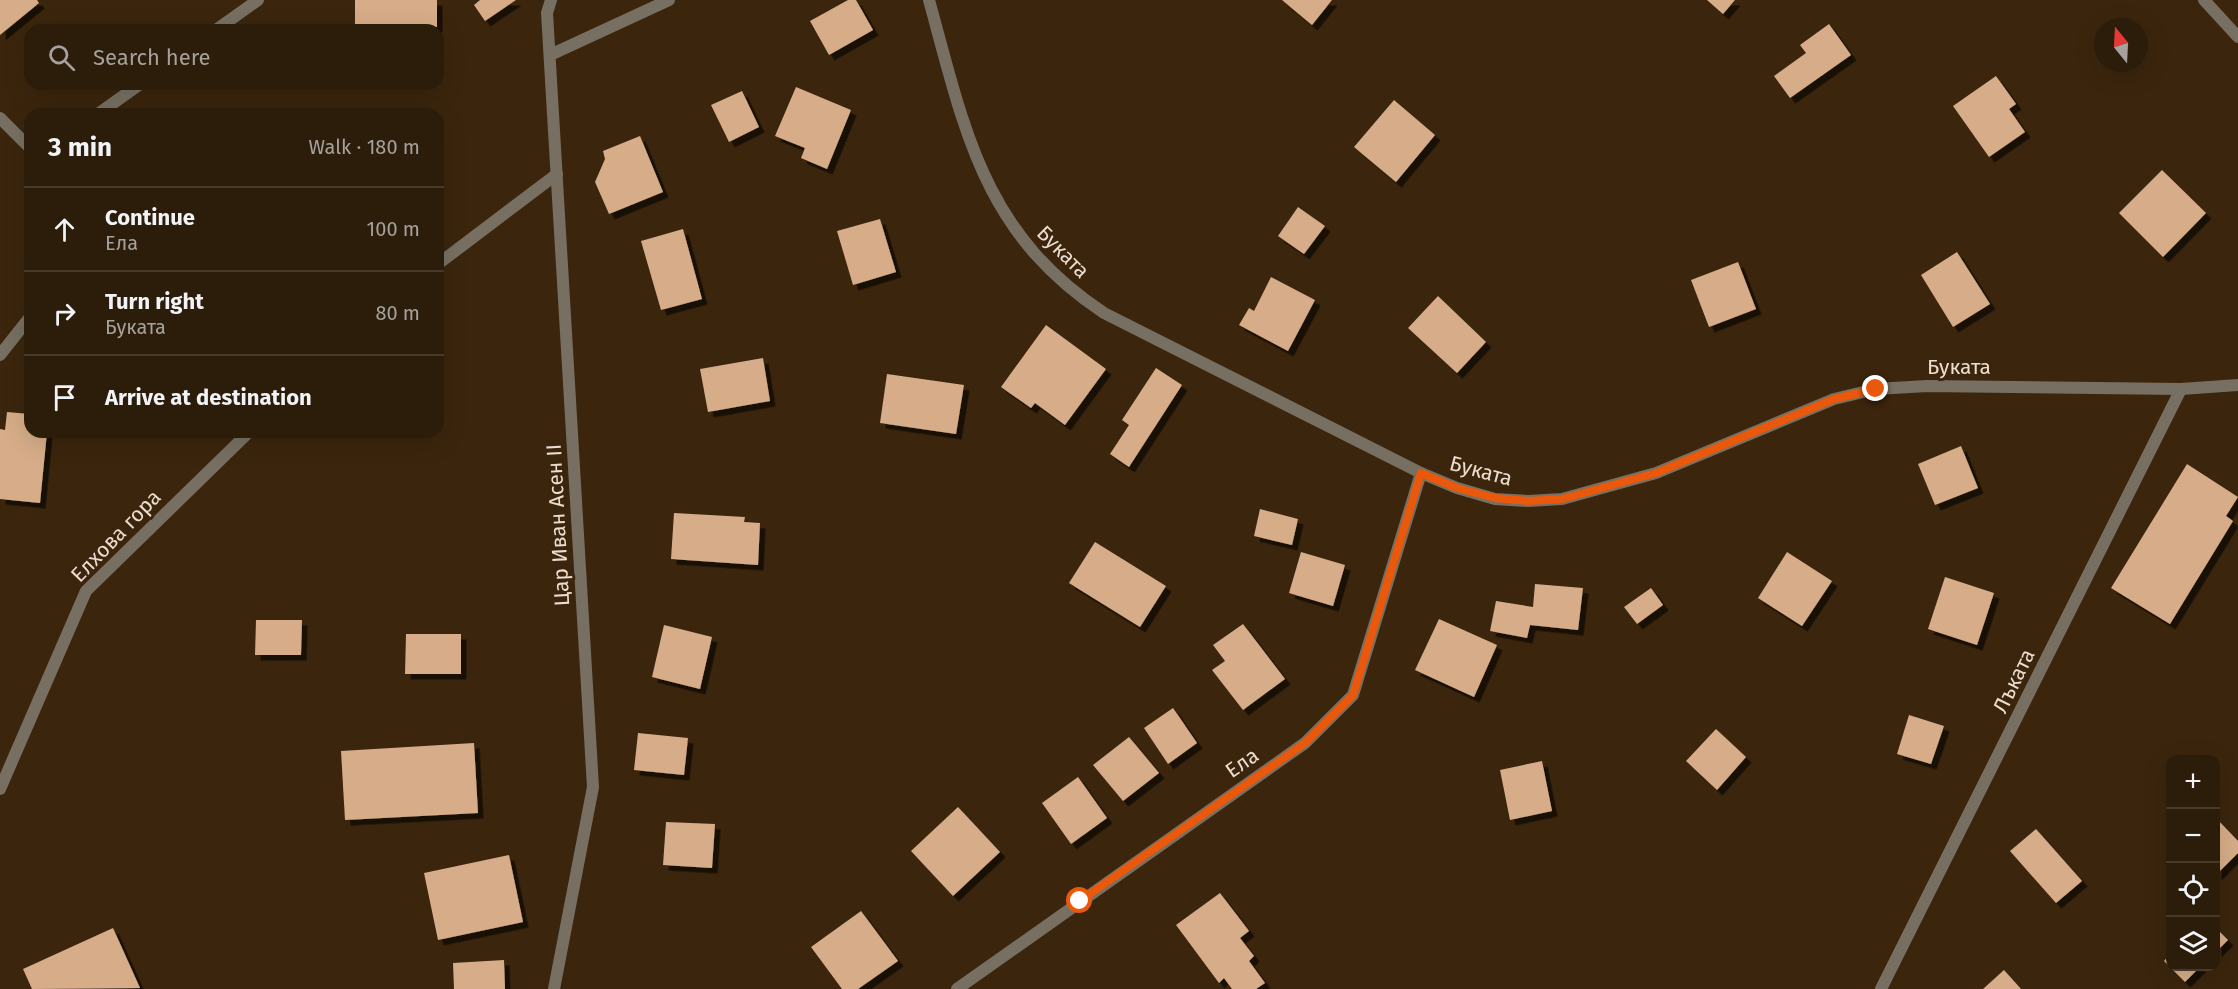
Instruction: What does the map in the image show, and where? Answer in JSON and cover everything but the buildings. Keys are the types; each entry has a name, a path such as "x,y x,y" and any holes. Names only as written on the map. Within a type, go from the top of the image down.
{"street":[{"path":"224,24 258,0"},
{"name":"Цар Иван Асен II","path":"551,0 547,13 549,55 593,787 554,989"},
{"path":"549,55 669,0"},
{"name":"Буката","path":"929,0 965,131 986,180 1009,223 1045,267 1072,292 1104,313 1421,473 1457,488 1495,498 1528,501 1562,499 1656,473 1834,399 1876,389 1927,386 2181,389 2238,385"},
{"path":"2204,0 2238,38"},
{"path":"106,108 132,90"},
{"path":"0,118 24,142"},
{"path":"444,259 557,174"},
{"path":"0,355 24,325"},
{"name":"Лъката","path":"1881,989 2181,389"},
{"name":"Елхова гора","path":"0,789 86,591 243,438"},
{"name":"Ела","path":"957,989 1305,743 1353,695 1421,473"}],"route":[{"path":"1080,901 1305,743 1353,695 1421,473 1457,488 1495,498 1528,501 1562,499 1656,473 1834,399 1876,389"}]}
